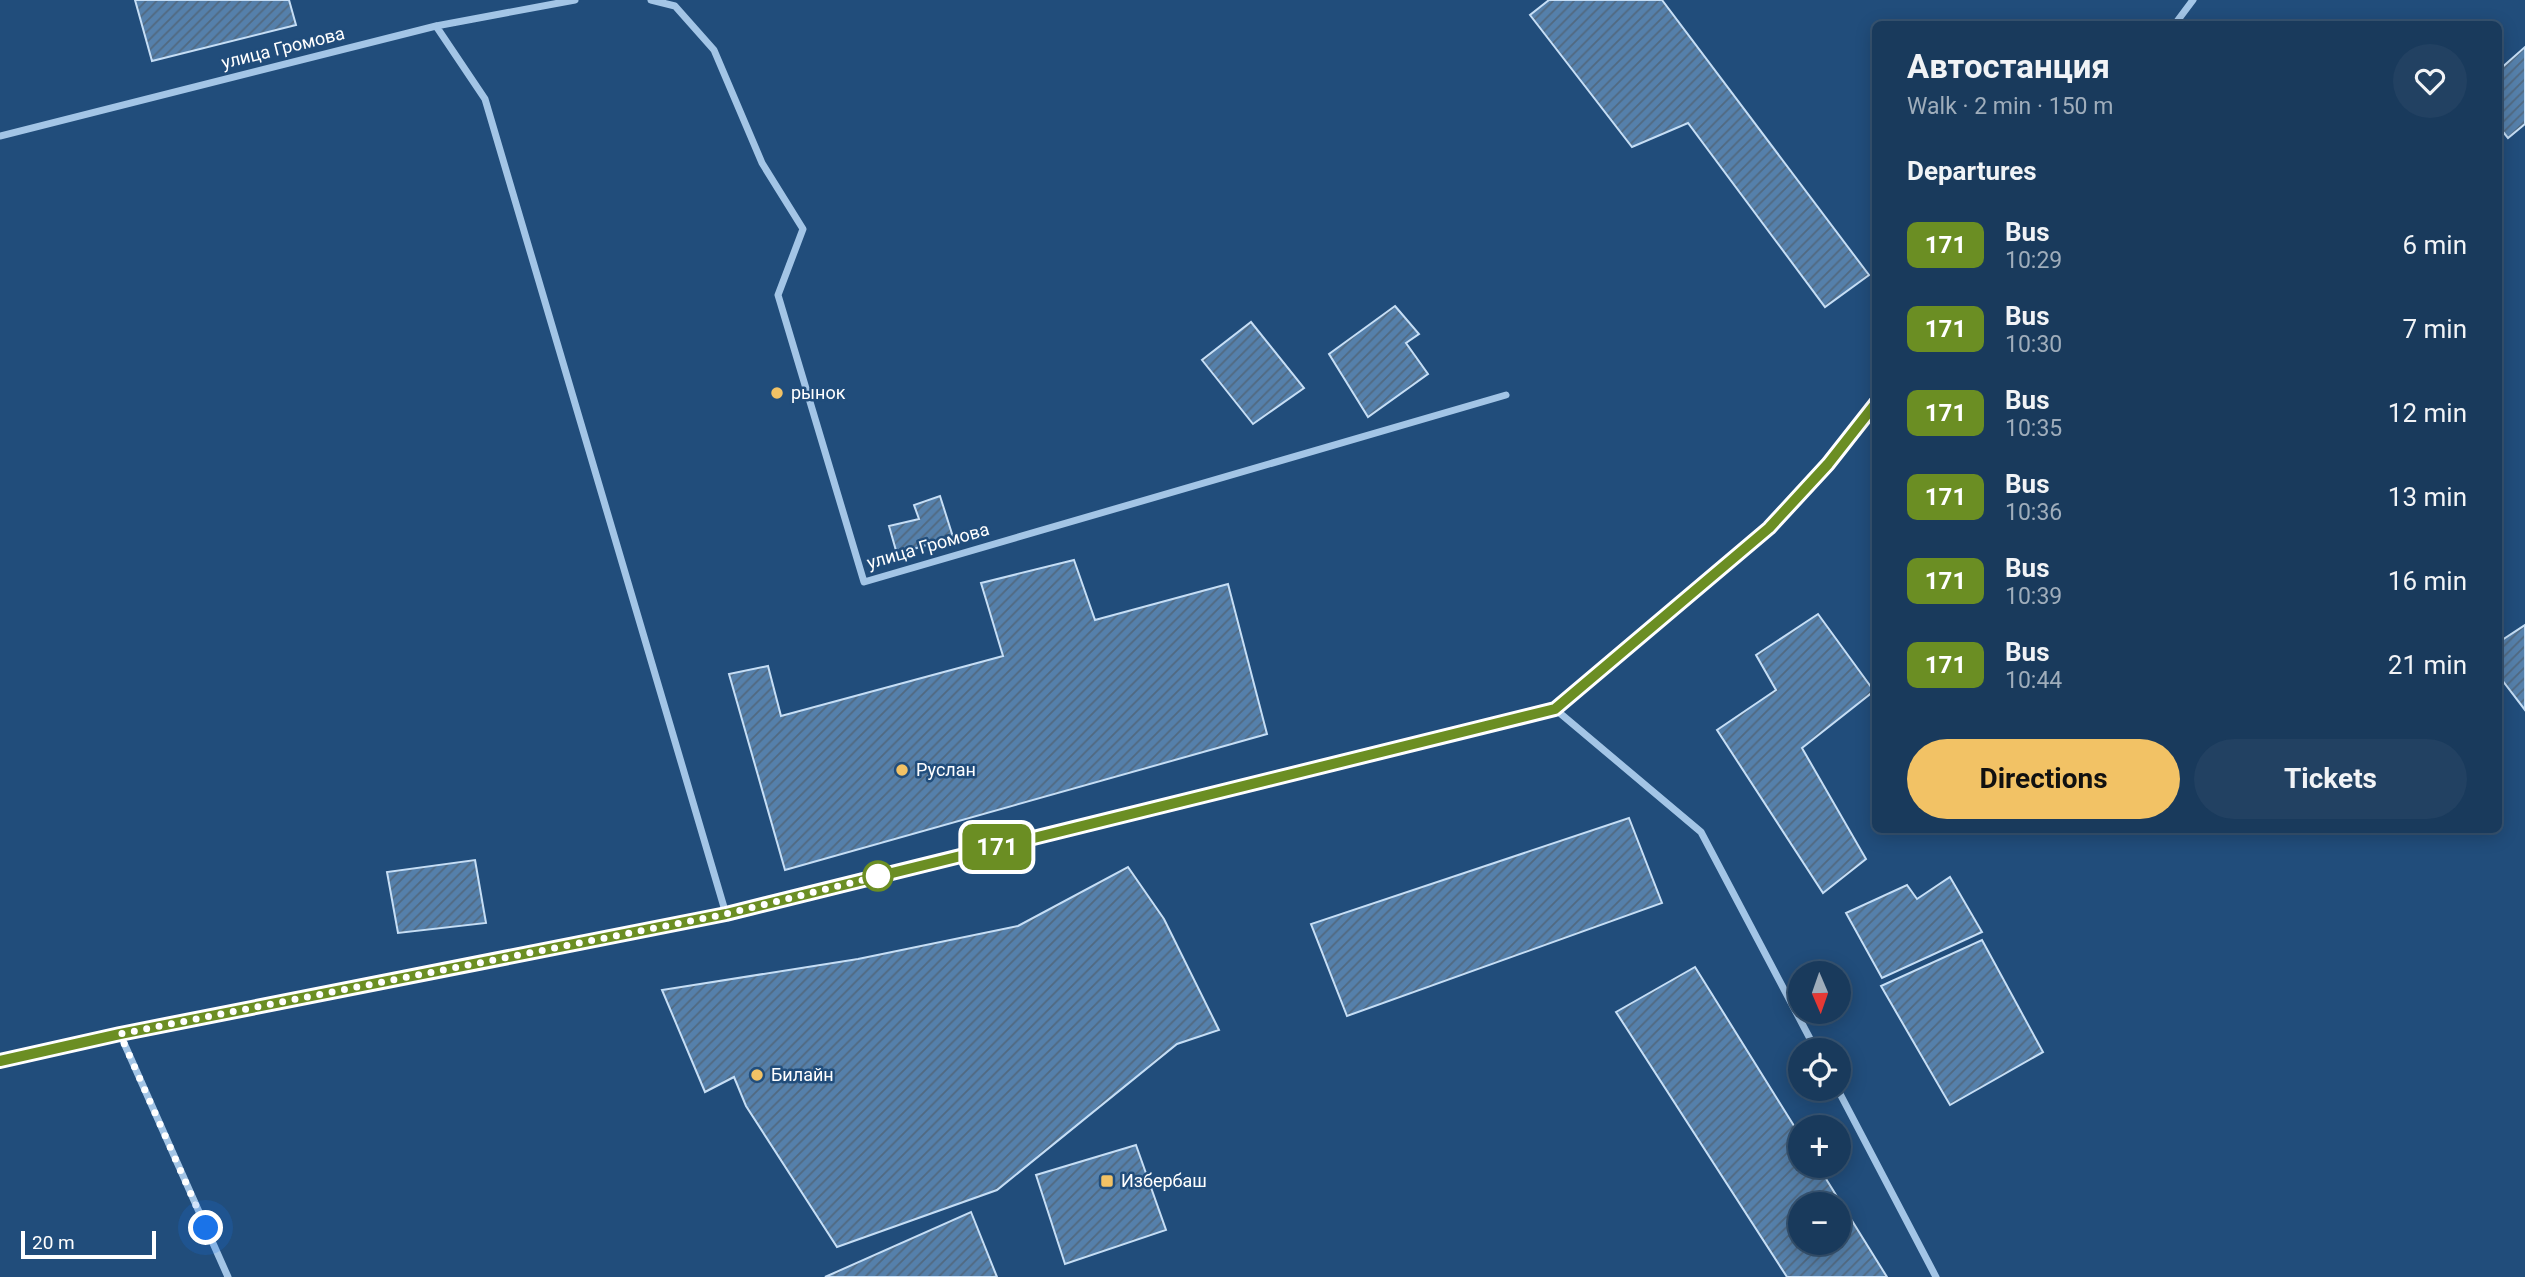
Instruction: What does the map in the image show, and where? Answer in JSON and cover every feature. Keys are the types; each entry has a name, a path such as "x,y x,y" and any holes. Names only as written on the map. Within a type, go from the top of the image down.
{"street":[{"name":"улица Громова","path":"0,136 436,26 575,0"},
{"name":"улица Громова","path":"651,0 675,6 714,50 762,163 803,229 778,295 864,582 1506,395"},
{"path":"2177,21 2193,0"},
{"path":"436,26 485,99 726,914"},
{"path":"0,1061 120,1034 726,914 1555,709 1769,528 1828,464 1872,408"},
{"path":"1555,709 1701,832 1810,1038"},
{"path":"120,1034 228,1277"},
{"path":"1844,1101 1937,1277"}],"building":[{"path":"135,0 289,0 296,25 152,61"},
{"path":"1549,0 1662,0 1869,275 1825,307 1688,123 1632,147 1530,15"},
{"path":"2525,47 2525,124 2508,138 2502,131 2502,67"},
{"path":"1395,306 1419,334 1406,343 1428,374 1368,417 1329,354"},
{"path":"1251,322 1304,388 1253,424 1202,360"},
{"path":"940,496 953,537 897,554 889,526 919,519 914,505"},
{"path":"1074,560 1095,620 1228,584 1267,734 785,870 729,674 768,666 781,716 1003,656 981,583"},
{"path":"1818,614 1872,688 1872,693 1802,748 1866,859 1823,893 1717,730 1776,690 1756,655"},
{"path":"2525,625 2525,710 2502,680 2502,640"},
{"path":"1629,818 1662,903 1347,1016 1311,924"},
{"path":"475,860 486,923 398,933 387,872"},
{"path":"1128,867 1164,919 1219,1030 1177,1044 997,1190 837,1247 746,1106 734,1077 705,1092 662,990 858,959 1018,926"},
{"path":"1950,877 1982,932 1882,978 1846,913 1907,885 1917,899"},
{"path":"1982,940 2043,1052 1950,1105 1881,986"},
{"path":"1695,967 1788,1116 1788,1178 1825,1178 1834,1192 1788,1192 1788,1255 1851,1255 1851,1219 1887,1277 1787,1277 1616,1012"},
{"path":"1136,1145 1166,1230 1065,1264 1036,1175"},
{"path":"971,1212 997,1277 825,1277"}],"bus line":[{"name":"171","path":"0,1061 120,1034 726,914 1555,709 1769,528 1828,464 1872,408"}],"place":[{"name":"рынок","path":"777,393"},
{"name":"Руслан","path":"902,770"},
{"name":"Билайн","path":"757,1075"},
{"name":"Избербаш","path":"1107,1181"}],"route":[{"path":"206,1228 120,1034 726,914 887,874 878,876"}]}
